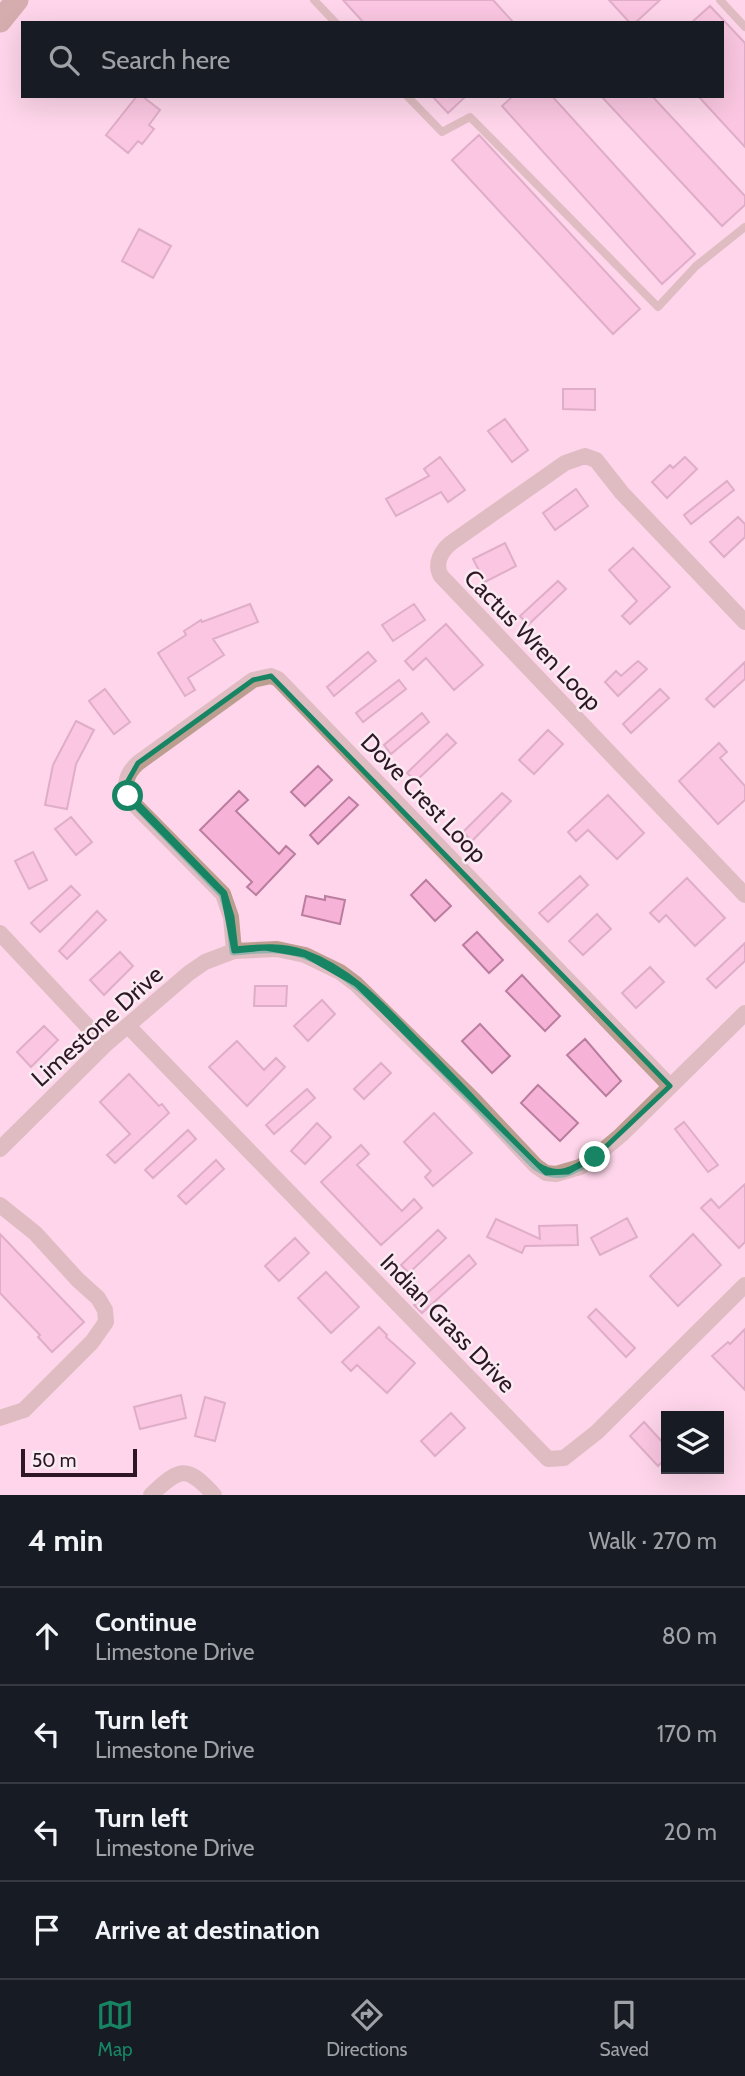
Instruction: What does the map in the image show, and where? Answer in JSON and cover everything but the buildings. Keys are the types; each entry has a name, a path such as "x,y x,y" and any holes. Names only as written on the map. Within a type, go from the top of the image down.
{"main road":[{"path":"0,21 17,0"}],"street":[{"name":"Cactus Wren Loop","path":"745,622 622,493 596,460 585,456 565,463 545,475 443,549 438,561 441,576 745,895"},
{"name":"Dove Crest Loop","path":"234,951 230,917 223,894 134,803 128,796 125,782 138,763 253,680 271,676 278,679 670,1086"},
{"path":"0,933 105,1045"},
{"name":"Limestone Drive","path":"0,1149 105,1045 189,973 205,962 234,951 265,948 289,950 340,972 407,1033 536,1166 546,1173 568,1172 595,1157 621,1135 745,1013"},
{"name":"Indian Grass Drive","path":"129,1027 548,1460 564,1458 597,1432 745,1285"},
{"path":"0,1205 36,1233 98,1298 105,1310 106,1322 92,1342 24,1409 0,1418"},
{"path":"151,1495 176,1474 188,1473 200,1479 214,1495"}],"lane":[{"path":"314,0 334,21"},
{"path":"720,0 745,27"},
{"path":"409,98 442,132 470,117 658,307 696,266 745,227"}],"highlighted area":[{"path":"271,676 670,1086 595,1157 568,1172 546,1173 356,984 305,955 265,948 234,951 223,894 133,803 125,786 138,763 253,680"}],"route":[{"path":"128,796 223,894 228,905 234,951 265,948 289,950 340,972 407,1033 536,1166 546,1173 568,1172 595,1157"}]}
